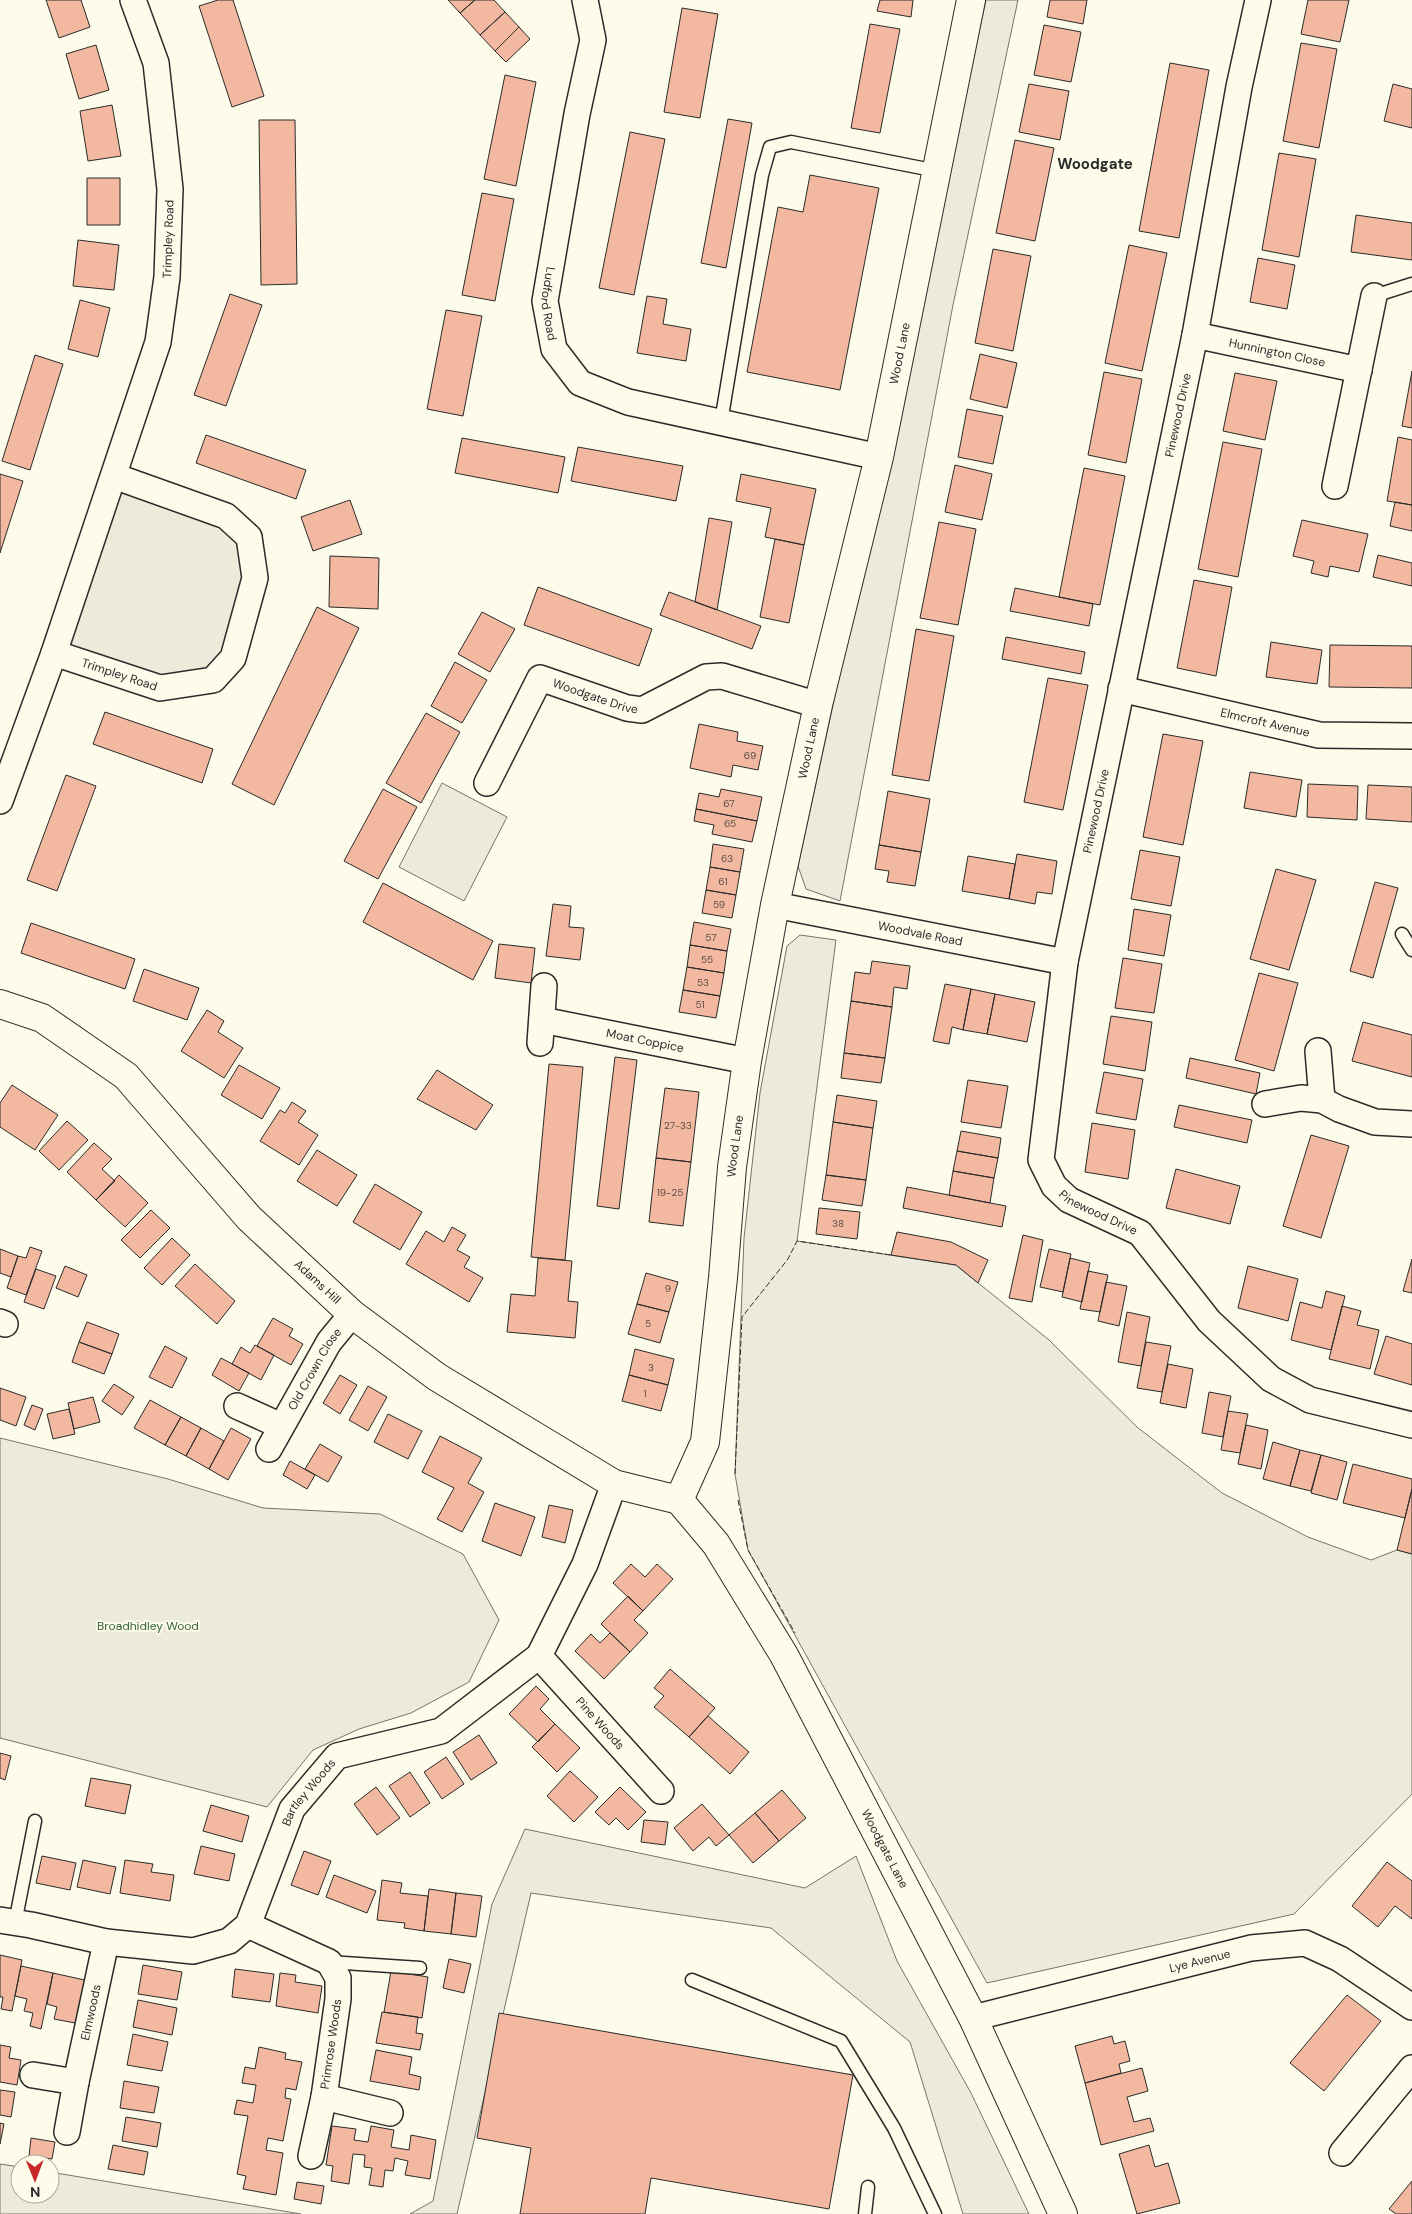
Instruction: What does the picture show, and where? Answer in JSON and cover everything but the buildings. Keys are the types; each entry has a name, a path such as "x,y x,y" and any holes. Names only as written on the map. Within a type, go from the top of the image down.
{"street":[{"name":"Trimpley Road","path":"0,801 54,653 158,342 168,277 170,189 156,63 133,0"},
{"name":"Ludford Road","path":"585,0 592,40 577,114 545,301 554,349 580,383 628,402 880,458"},
{"name":"Wood Lane","path":"679,1500 705,1442 723,1278 732,1168 747,1061 775,905 818,705 880,458 971,0"},
{"name":"Pinewood Drive","path":"1258,0 1240,87 1195,335 1065,962 1041,1160 1054,1186 1069,1200 1140,1233 1209,1321 1271,1379 1310,1400 1412,1425"},
{"path":"1336,486 1374,296"},
{"name":"Hunnington Close","path":"1195,335 1359,370"},
{"name":"Trimpley Road","path":"54,653 160,688 213,680 233,658 255,578 249,537 226,516 114,476"},
{"name":"Woodgate Drive","path":"487,783 540,678 627,708 642,710 706,677 722,676 818,705"},
{"name":"Elmcroft Avenue","path":"1121,689 1320,735 1412,736"},
{"name":"Woodvale Road","path":"775,905 1065,962"},
{"name":"Moat Coppice","path":"544,986 541,1032 747,1061"},
{"name":"Adams Hill","path":"0,1004 42,1018 126,1076 249,1218 352,1314 438,1377 614,1484 679,1500"},
{"path":"1318,1051 1322,1100"},
{"path":"1265,1104 1301,1098 1322,1100 1339,1109 1376,1122 1412,1124"},
{"name":"Old Crown Close","path":"269,1448 329,1342 352,1314"},
{"path":"237,1406 281,1426"},
{"name":"Bartley Woods","path":"8,1921 106,1942 193,1951 229,1941 248,1924 292,1809 337,1756 441,1732 539,1656 585,1564 614,1484"},
{"name":"Woodgate Lane","path":"679,1500 716,1544 784,1655 973,2018 1063,2214"},
{"name":"Pine Woods","path":"539,1656 661,1791"},
{"path":"248,1924 329,1962"},
{"name":"Elmwoods","path":"67,2132 106,1942"},
{"name":"Lye Avenue","path":"973,2018 1251,1948 1305,1943 1340,1959 1412,2007"},
{"name":"Primrose Woods","path":"311,2156 324,2097 338,1999 338,1978 329,1962"},
{"path":"1342,2154 1412,2068"},
{"path":"33,2075 76,2082"},
{"name":"Primrose Woods","path":"324,2097 390,2113"}],"lane":[{"path":"720,422 762,174 770,147 791,142 937,172"},
{"path":"1374,296 1412,284"},
{"path":"1402,934 1412,950"},
{"path":"8,1921 35,1821"},
{"path":"329,1962 420,1968"},
{"path":"692,1980 841,2040 894,2128 935,2214"},
{"path":"865,2214 868,2187"}],"green space":[{"path":"986,0 1018,0 953,305 840,901 806,889 798,866"},
{"path":"122,488 223,524 243,543 248,580 228,652 211,671 163,679 68,647"},
{"path":"442,783 507,817 464,901 399,867"},
{"path":"800,935 836,940 797,1241 956,1265 1049,1340 1137,1427 1222,1493 1308,1537 1371,1560 1397,1550 1412,1554 1412,1794 1294,1914 987,1983 748,1550 735,1474 744,1238 760,1093 787,946"},
{"name":"Broadhidley Wood","path":"0,1438 168,1479 263,1508 380,1514 463,1554 499,1620 469,1682 411,1713 359,1729 313,1750 267,1807 0,1738"},
{"path":"525,1829 805,1888 856,1856 897,1961 971,2093 1029,2214 963,2214 910,2042 771,1928 531,1893 457,2214 410,2214 433,2201 492,1904"},
{"path":"0,2164 10,2166 10,2204 60,2204 60,2174 301,2214 0,2214"}],"fence":[{"path":"735,1474 742,1317 788,1259 797,1241 891,1255"},
{"path":"738,1500 748,1550 795,1633"}],"district":[{"name":"Woodgate","path":"1095,164"}]}
